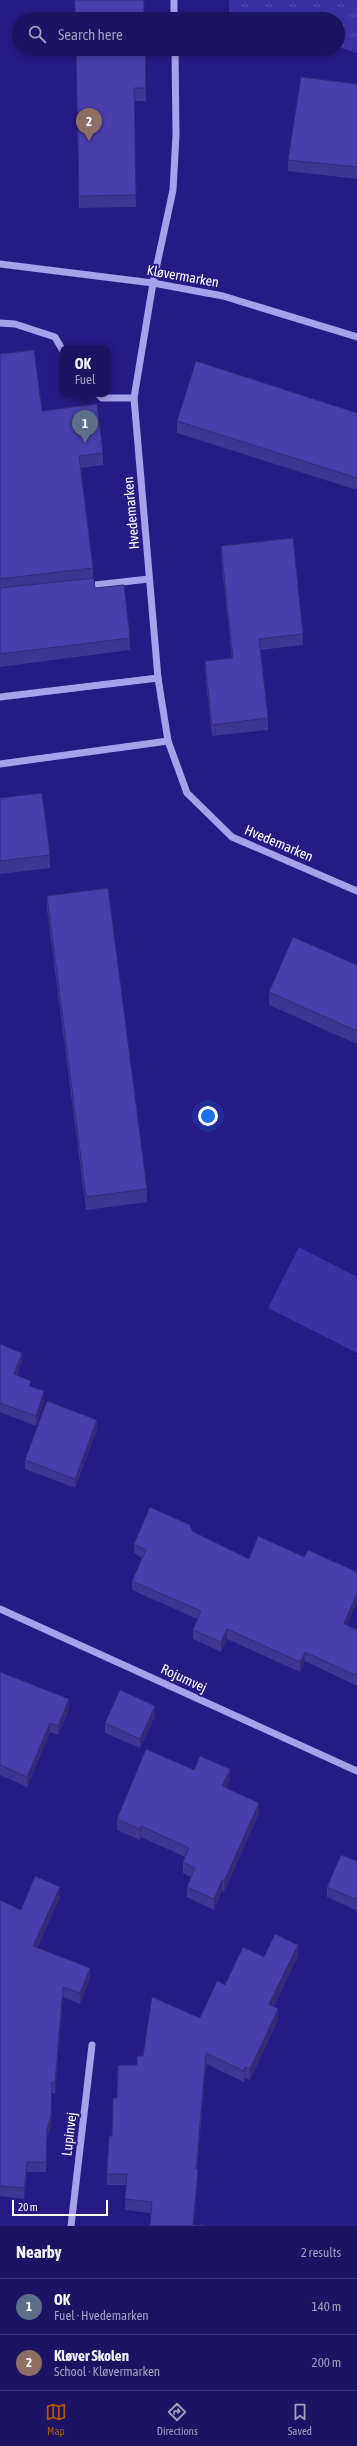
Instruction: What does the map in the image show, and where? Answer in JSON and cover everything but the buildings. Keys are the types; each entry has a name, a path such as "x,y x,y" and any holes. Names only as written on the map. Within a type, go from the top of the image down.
{"street":[{"path":"174,0 174,12"},
{"name":"Hvedemarken","path":"175,56 176,135 173,190 153,283 134,398 158,678 168,742 187,793 232,837 357,890"},
{"name":"Kløvermarken","path":"0,264 153,283 223,296 357,337"},
{"path":"0,323 15,324 55,337 60,346"},
{"path":"101,397 134,398"},
{"path":"79,587 149,579"},
{"path":"0,697 158,678"},
{"path":"0,764 168,742"},
{"name":"Rojumvej","path":"0,1609 357,1771"},
{"name":"Lupinvej","path":"71,2226 92,2045"}],"green space":[{"path":"229,0 357,0 357,53 345,49 345,12 229,12"},
{"path":"299,1247 357,1277 357,1353 268,1308"}],"place":[{"name":"Kløver Skolen","path":"89,141"},
{"name":"OK","path":"85,443"}]}
